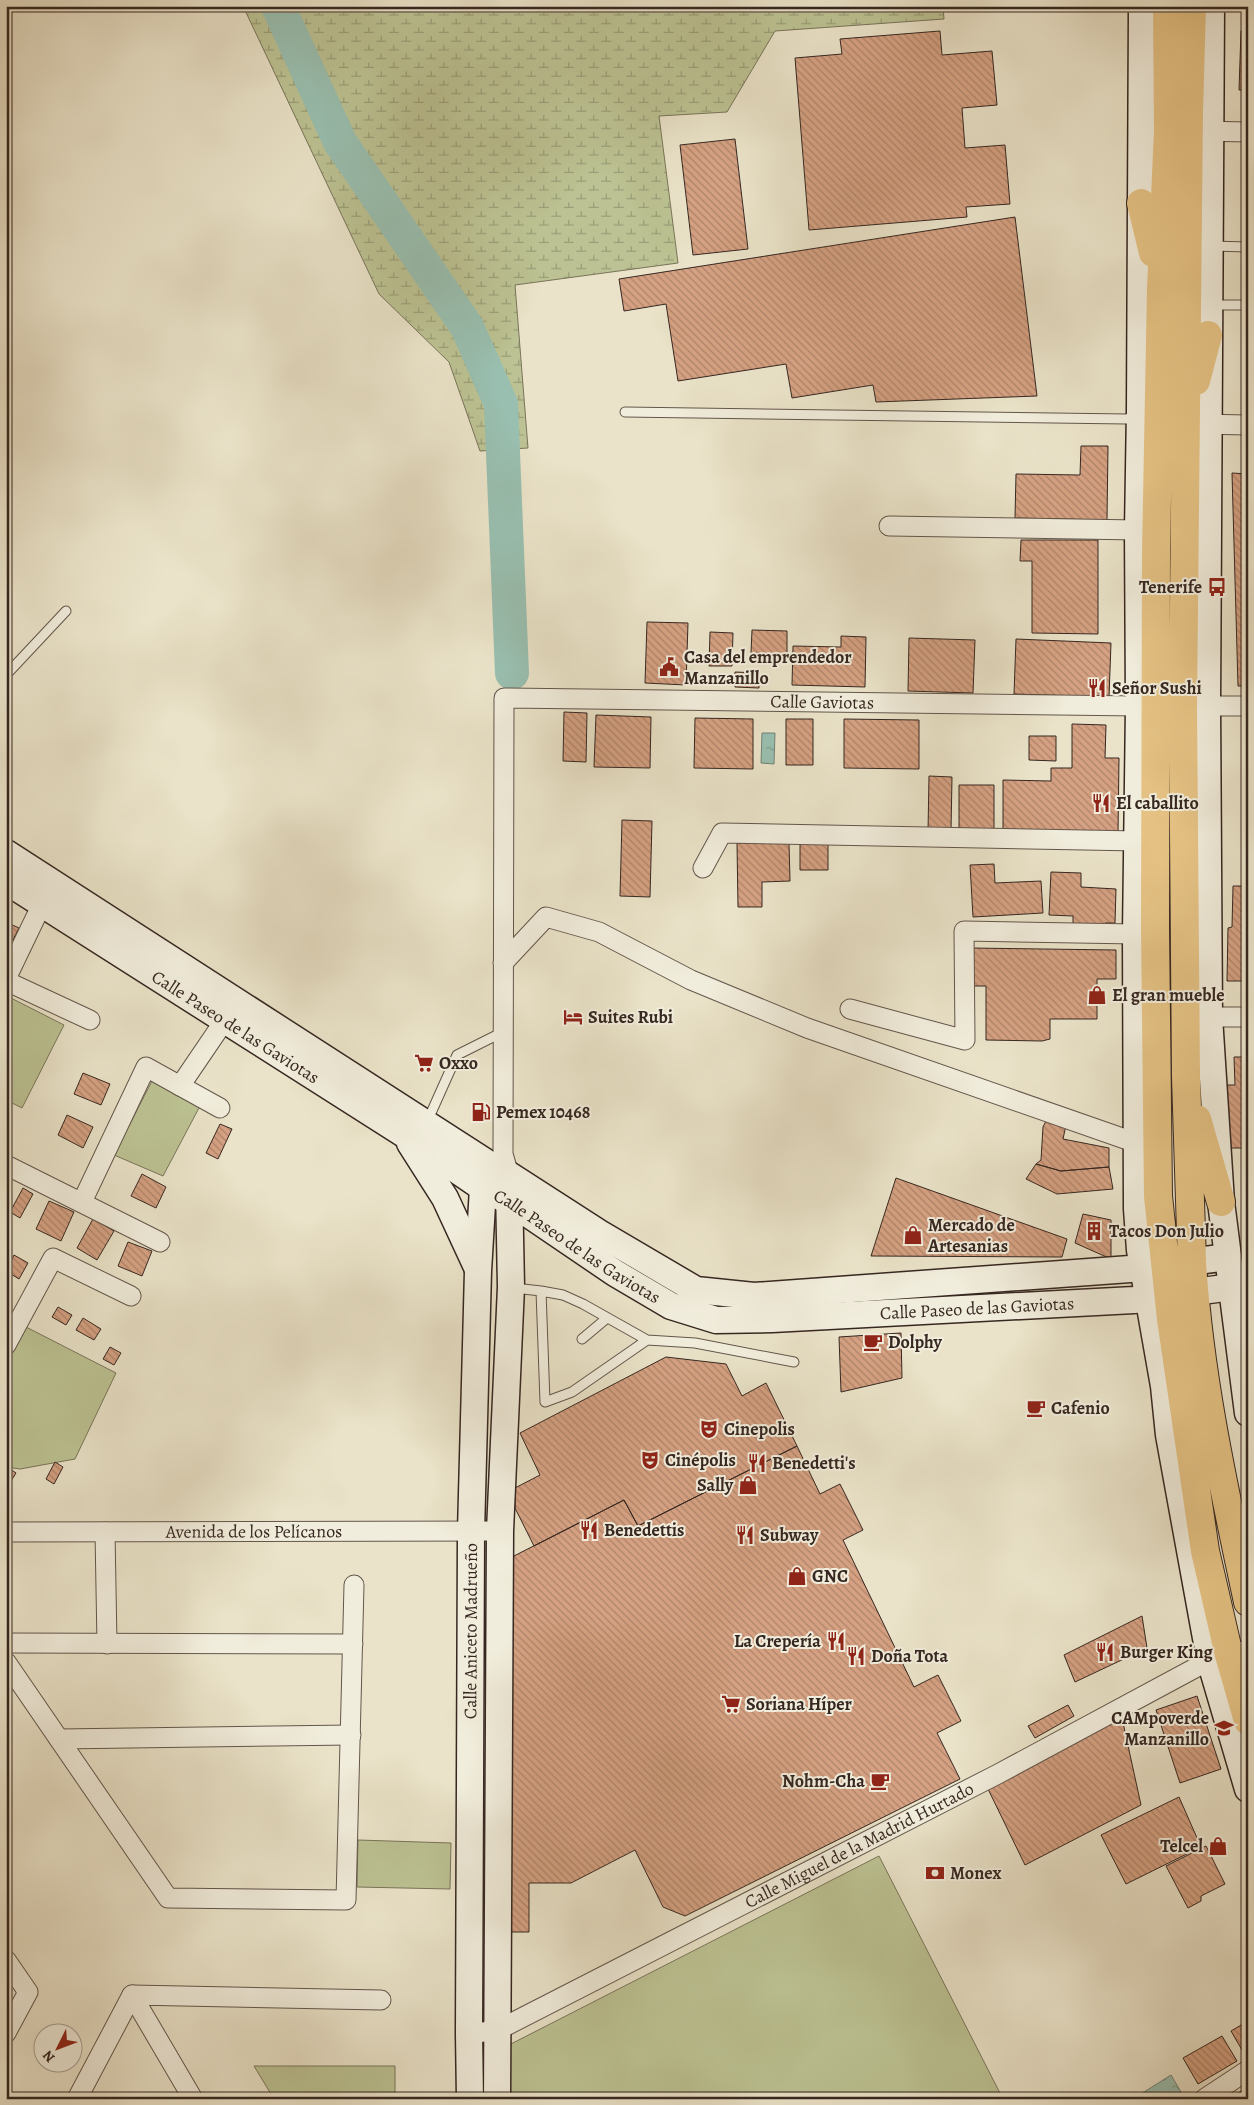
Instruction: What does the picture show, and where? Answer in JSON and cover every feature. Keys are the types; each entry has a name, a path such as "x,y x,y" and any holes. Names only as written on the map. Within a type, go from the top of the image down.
{"main road":[{"path":"1142,6 1186,130 1215,246 1214,305 1208,335 1205,424 1183,708 1204,1017 1221,1202 1248,1413"},
{"path":"1167,6 1186,130 1205,424 1212,706 1204,1017 1186,1077 1192,1262 1170,1295 1205,1551 1229,1655 1248,1721"},
{"path":"1192,6 1186,130 1141,203 1135,1139 1137,1209 1154,1267 1170,1295 1213,1432 1248,1602"},
{"path":"1154,1267 1158,1196 1156,1117 1156,552 1161,288 1186,130 1211,6"},
{"path":"1141,203 1161,288"},
{"path":"1140,409 1160,320"},
{"name":"Calle Paseo de las Gaviotas","path":"6,853 231,1011 415,1129 496,1170 696,1290 754,1296 1154,1267 1228,1257"},
{"name":"Calle Paseo de las Gaviotas","path":"6,881 42,904 231,1011"},
{"path":"1186,1077 1221,1202"},
{"path":"415,1129 478,1271"},
{"name":"Calle Aniceto Madrueño","path":"496,1170 510,1201 511,1287 500,1532 497,2099"},
{"name":"Calle Aniceto Madrueño","path":"470,2099 471,1532 478,1271 496,1170"},
{"name":"Calle Paseo de las Gaviotas","path":"510,1201 615,1273 671,1306 716,1320 772,1319 1134,1300 1232,1287"},
{"path":"510,1252 535,1240 561,1236"},
{"path":"1229,1655 1248,1789"}],"street":[{"path":"1222,6 1186,130 1248,132"},
{"path":"1214,305 1205,424 1248,425"},
{"path":"889,526 1138,530"},
{"name":"Calle Gaviotas","path":"503,963 504,698 1139,706"},
{"path":"1212,706 1248,706"},
{"path":"703,868 722,833 1138,842"},
{"path":"42,904 6,980 90,1020"},
{"path":"496,1170 503,1032 503,963 546,917 599,932 691,980 807,1028 1125,1139 1135,1139"},
{"path":"850,1009 966,1040 964,931 1136,934"},
{"path":"180,1086 231,1011"},
{"path":"1248,1018 1204,1017 1248,1328"},
{"path":"82,1202 146,1067 220,1108"},
{"path":"6,1165 160,1242"},
{"path":"6,1346 53,1258 131,1296"},
{"name":"Avenida de los Pelícanos","path":"6,1532 500,1532"},
{"path":"105,1532 107,1644"},
{"path":"6,1662 168,1898 346,1900 354,1584"},
{"path":"6,1643 353,1644"},
{"name":"Calle Miguel de la Madrid Hurtado","path":"469,2034 498,2030 1229,1655"},
{"path":"59,1739 351,1736"},
{"path":"6,1960 28,1992 6,2032"},
{"path":"132,1995 381,2000"},
{"path":"77,2099 132,1995"},
{"path":"132,1995 193,2099"},
{"path":"1204,2099 1248,2070"}],"lane":[{"path":"1215,246 1248,247"},
{"path":"1214,305 1248,305"},
{"path":"626,412 1127,420 1140,409"},
{"path":"6,675 66,611"},
{"path":"415,1129 457,1054 503,1032"},
{"path":"511,1287 563,1295 647,1340 694,1343 794,1362"},
{"path":"541,1291 545,1402 572,1392 647,1340"},
{"path":"582,1339 607,1318"}],"green space":[{"path":"243,6 943,6 944,19 775,31 727,112 659,116 678,263 515,285 528,448 480,451 449,362 379,294"},
{"path":"11,998 64,1025 22,1108 6,1100 6,1008"},
{"path":"153,1079 200,1106 163,1176 114,1155"},
{"path":"26,1327 116,1373 75,1459 20,1469 6,1467 6,1365"},
{"path":"358,1840 451,1843 450,1889 357,1887"},
{"path":"879,1856 1003,2099 506,2099 507,2046"},
{"path":"254,2066 395,2066 395,2099 274,2099"}],"water":[{"path":"762,733 775,733 774,764 761,763"},
{"path":"1171,2075 1181,2092 1170,2099 1133,2099"}],"building":[{"path":"940,31 942,55 992,51 997,105 962,108 965,148 1005,145 1010,204 966,207 967,217 809,230 795,58 842,54 840,39"},
{"path":"1241,31 1248,32 1248,90 1239,90"},
{"path":"735,139 748,249 693,255 680,145"},
{"path":"1015,217 1037,396 876,402 873,385 792,398 786,364 678,381 666,304 624,311 619,279"},
{"path":"1081,446 1108,446 1107,520 1015,518 1016,474 1080,475"},
{"path":"1232,473 1248,474 1248,686 1238,686"},
{"path":"1021,540 1098,540 1098,634 1032,633 1032,561 1020,561"},
{"path":"647,622 688,623 686,685 645,683"},
{"path":"752,630 787,631 787,654 751,653"},
{"path":"710,632 733,633 732,666 709,666"},
{"path":"841,636 866,637 865,687 792,685 793,646 841,647"},
{"path":"909,638 975,640 973,693 908,691"},
{"path":"1016,639 1111,643 1109,697 1014,694"},
{"path":"735,672 759,673 759,688 735,687"},
{"path":"564,712 587,713 586,762 563,761"},
{"path":"596,715 651,717 650,768 594,767"},
{"path":"695,718 753,719 753,769 694,768"},
{"path":"786,719 813,719 813,765 786,765"},
{"path":"844,719 919,720 919,769 844,768"},
{"path":"1072,724 1106,725 1105,758 1119,758 1118,834 1003,832 1003,780 1051,781 1051,768 1072,768"},
{"path":"1029,736 1056,736 1056,761 1029,760"},
{"path":"929,776 952,777 951,831 928,831"},
{"path":"959,785 994,785 994,830 959,830"},
{"path":"622,820 652,821 650,897 620,896"},
{"path":"800,840 828,840 828,870 800,870"},
{"path":"737,843 789,843 790,881 762,882 762,907 738,907"},
{"path":"994,864 995,883 1041,881 1043,913 973,917 970,865"},
{"path":"1051,872 1081,873 1081,887 1116,889 1115,923 1105,923 1105,931 1073,930 1073,916 1049,915"},
{"path":"1233,886 1248,886 1248,981 1227,981 1228,928 1232,927"},
{"path":"6,922 19,928 13,940 6,937"},
{"path":"970,948 1116,950 1116,979 1097,979 1097,1019 1050,1019 1050,1039 1042,1041 986,1040 986,986 969,986"},
{"path":"1234,1057 1248,1057 1248,1148 1228,1148 1226,1085 1235,1085"},
{"path":"83,1073 110,1084 101,1105 74,1094"},
{"path":"67,1115 93,1127 83,1148 58,1135"},
{"path":"1048,1117 1066,1125 1063,1139 1109,1148 1109,1167 1061,1171 1036,1164 1041,1160 1043,1127"},
{"path":"220,1124 232,1129 218,1159 206,1153"},
{"path":"1036,1164 1061,1171 1109,1167 1113,1189 1057,1194 1026,1179"},
{"path":"142,1174 166,1187 156,1208 131,1196"},
{"path":"896,1178 1067,1239 1062,1257 871,1256"},
{"path":"23,1188 33,1194 20,1218 10,1212"},
{"path":"49,1201 74,1212 61,1241 36,1229"},
{"name":"Tacos Don Julio","path":"1083,1214 1111,1220 1111,1259 1075,1243"},
{"path":"93,1219 114,1231 97,1260 77,1248"},
{"path":"128,1242 152,1251 142,1276 118,1266"},
{"path":"14,1255 28,1263 19,1279 6,1271"},
{"path":"58,1307 72,1315 66,1325 52,1317"},
{"path":"83,1318 101,1329 94,1340 76,1330"},
{"path":"901,1333 902,1378 841,1392 839,1337"},
{"path":"110,1347 121,1353 114,1365 103,1359"},
{"name":"Cinépolis","path":"666,1357 726,1364 742,1396 766,1383 797,1446 638,1526 624,1500 534,1546 515,1508 515,1488 540,1475 520,1433"},
{"name":"Soriana Híper","path":"797,1446 820,1494 840,1484 863,1530 843,1540 914,1687 938,1675 961,1721 937,1733 960,1779 685,1916 663,1907 635,1850 571,1883 529,1883 529,1932 505,1932 510,1558 624,1500 638,1526"},
{"path":"55,1462 63,1467 54,1484 46,1479"},
{"path":"7,1467 16,1473 8,1486 6,1485"},
{"name":"Burger King","path":"1142,1616 1147,1648 1075,1682 1064,1655"},
{"path":"1197,1696 1221,1769 1180,1783 1156,1710"},
{"path":"1068,1705 1074,1716 1035,1738 1028,1726"},
{"path":"1122,1718 1141,1805 1025,1865 988,1789"},
{"path":"1179,1797 1201,1847 1126,1884 1101,1835"},
{"path":"1206,1846 1225,1884 1201,1896 1201,1901 1188,1908 1166,1866"},
{"path":"1248,2021 1248,2055 1246,2057 1231,2031"},
{"path":"1222,2036 1237,2061 1198,2084 1183,2058"},
{"path":"1248,2087 1248,2099 1229,2099"}],"waterway":[{"path":"278,6 340,142 467,327 501,404 512,673"}],"place":[{"name":"Tenerife","path":"1217,587"},
{"name":"Casa del emprendedor Manzanillo","path":"669,667"},
{"name":"Señor Sushi","path":"1097,688"},
{"name":"El caballito","path":"1101,803"},
{"name":"El gran mueble","path":"1097,995"},
{"name":"Suites Rubi","path":"573,1017"},
{"name":"Oxxo","path":"424,1063"},
{"name":"Pemex 10468","path":"481,1112"},
{"name":"Tacos Don Julio","path":"1094,1231"},
{"name":"Mercado de Artesanias","path":"913,1235"},
{"name":"Dolphy","path":"873,1342"},
{"name":"Cafenio","path":"1036,1408"},
{"name":"Cinepolis","path":"709,1429"},
{"name":"Cinépolis","path":"650,1460"},
{"name":"Benedetti's","path":"757,1463"},
{"name":"Sally","path":"748,1485"},
{"name":"Benedettis","path":"589,1530"},
{"name":"Subway","path":"745,1535"},
{"name":"GNC","path":"797,1576"},
{"name":"La Crepería","path":"836,1641"},
{"name":"Burger King","path":"1105,1652"},
{"name":"Doña Tota","path":"856,1656"},
{"name":"Soriana Híper","path":"731,1704"},
{"name":"CAMpoverde Manzanillo","path":"1224,1728"},
{"name":"Nohm-Cha","path":"880,1781"},
{"name":"Telcel","path":"1218,1846"},
{"name":"Monex","path":"935,1873"}]}
